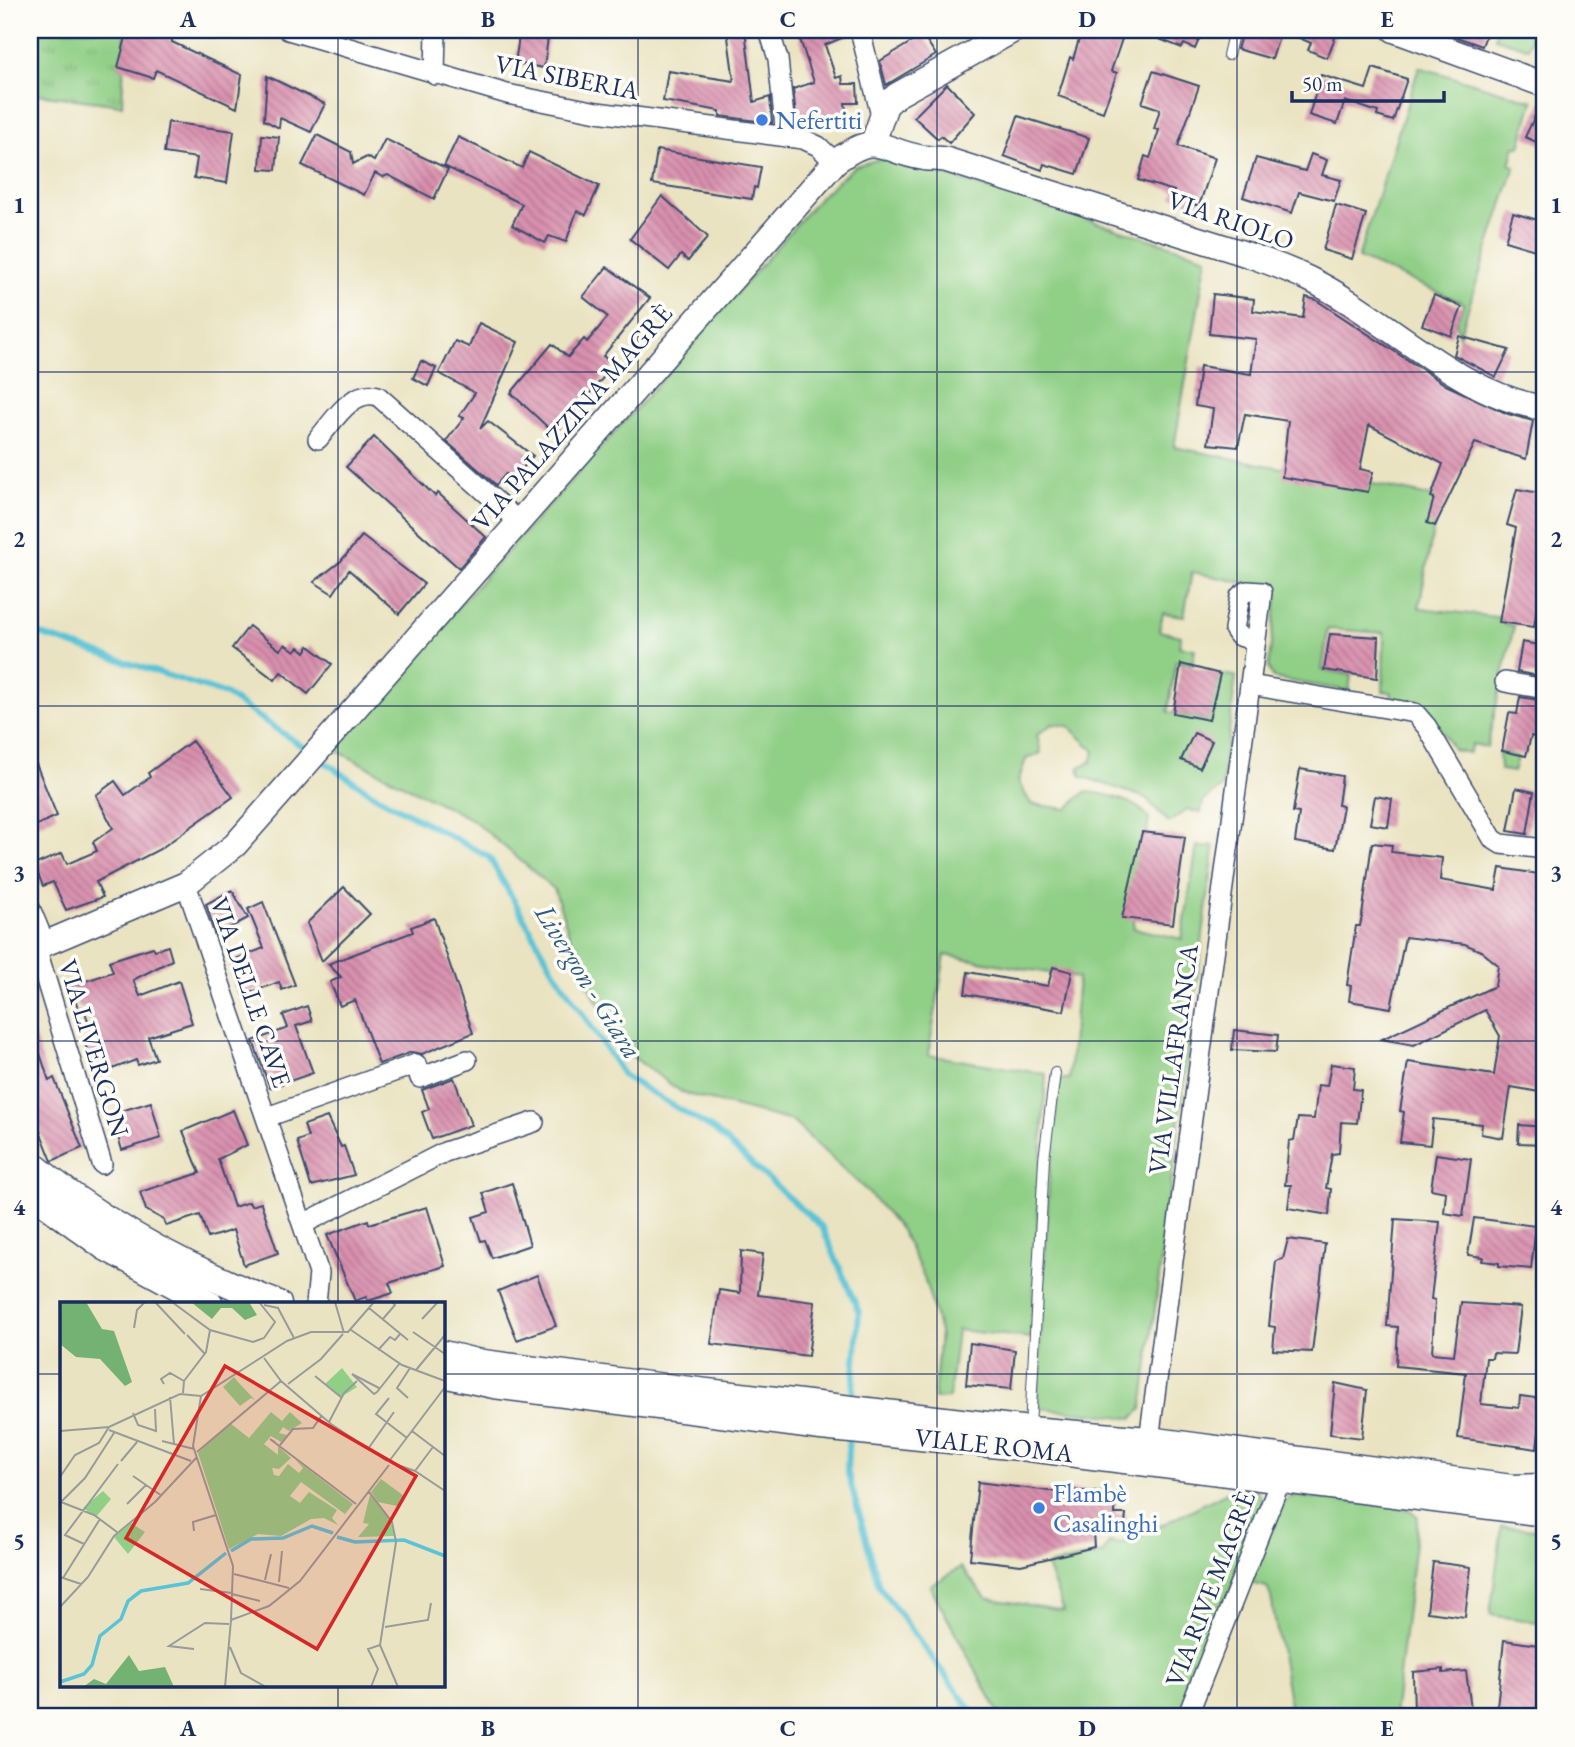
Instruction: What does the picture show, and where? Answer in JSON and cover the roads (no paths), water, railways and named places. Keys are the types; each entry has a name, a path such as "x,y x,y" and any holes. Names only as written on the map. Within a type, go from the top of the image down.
{"main road":[{"path":"30,1163 122,1230 220,1280 273,1302"},
{"path":"30,1192 105,1247 206,1302"},
{"name":"VIALE ROMA","path":"444,1354 696,1400 1148,1451 1282,1469 1545,1512"},
{"name":"VIALE ROMA","path":"444,1374 494,1385 696,1400"},
{"name":"VIALE ROMA","path":"1282,1469 1545,1490"},
{"path":"1545,1490 1545,1512"}],"street":[{"name":"VIA SIBERIA","path":"288,30 507,94 597,112 786,137 818,146 835,162"},
{"path":"435,75 436,30"},
{"path":"769,30 778,59 786,137"},
{"path":"860,30 881,116"},
{"path":"873,143 886,105 897,95 1014,30"},
{"path":"1394,30 1545,85"},
{"name":"VIA PALAZZINA MAGRÈ","path":"37,947 186,884 234,845 835,162 855,147 873,143"},
{"name":"VIA RIOLO","path":"873,143 925,158 947,160 1237,252 1306,278 1340,295 1468,379 1497,394 1545,408"},
{"path":"318,439 352,400 369,393 378,396 519,522"},
{"name":"VIA VILLAFRANCA","path":"1148,1451 1256,641"},
{"path":"1505,682 1545,689"},
{"path":"1250,685 1415,713 1427,727 1493,839 1500,844 1545,849"},
{"name":"VIA DELLE CAVE","path":"186,884 319,1273 316,1302"},
{"name":"VIA LIVERGON","path":"30,908 37,947 102,1164"},
{"name":"VIA DELLE CAVE","path":"267,1117 416,1064 420,1079 467,1060"},
{"path":"303,1224 445,1152 534,1122"},
{"name":"VIA RIVE MAGRÈ","path":"1187,1717 1282,1469"}],"lane":[{"path":"1228,55 1234,30"},
{"path":"1029,1439 1044,1159 1055,1073"}],"waterway":[{"name":"Livergon - Giara","path":"30,631 225,694 309,751"},
{"name":"Livergon - Giara","path":"320,759 374,795 489,857 554,971 624,1076 714,1130 822,1227 859,1312 852,1401"},
{"name":"Livergon - Giara","path":"849,1436 847,1470 879,1586 976,1717"}],"place":[{"name":"Nefertiti","path":"762,120"},
{"name":"Flambè Casalinghi","path":"1039,1508"}]}
